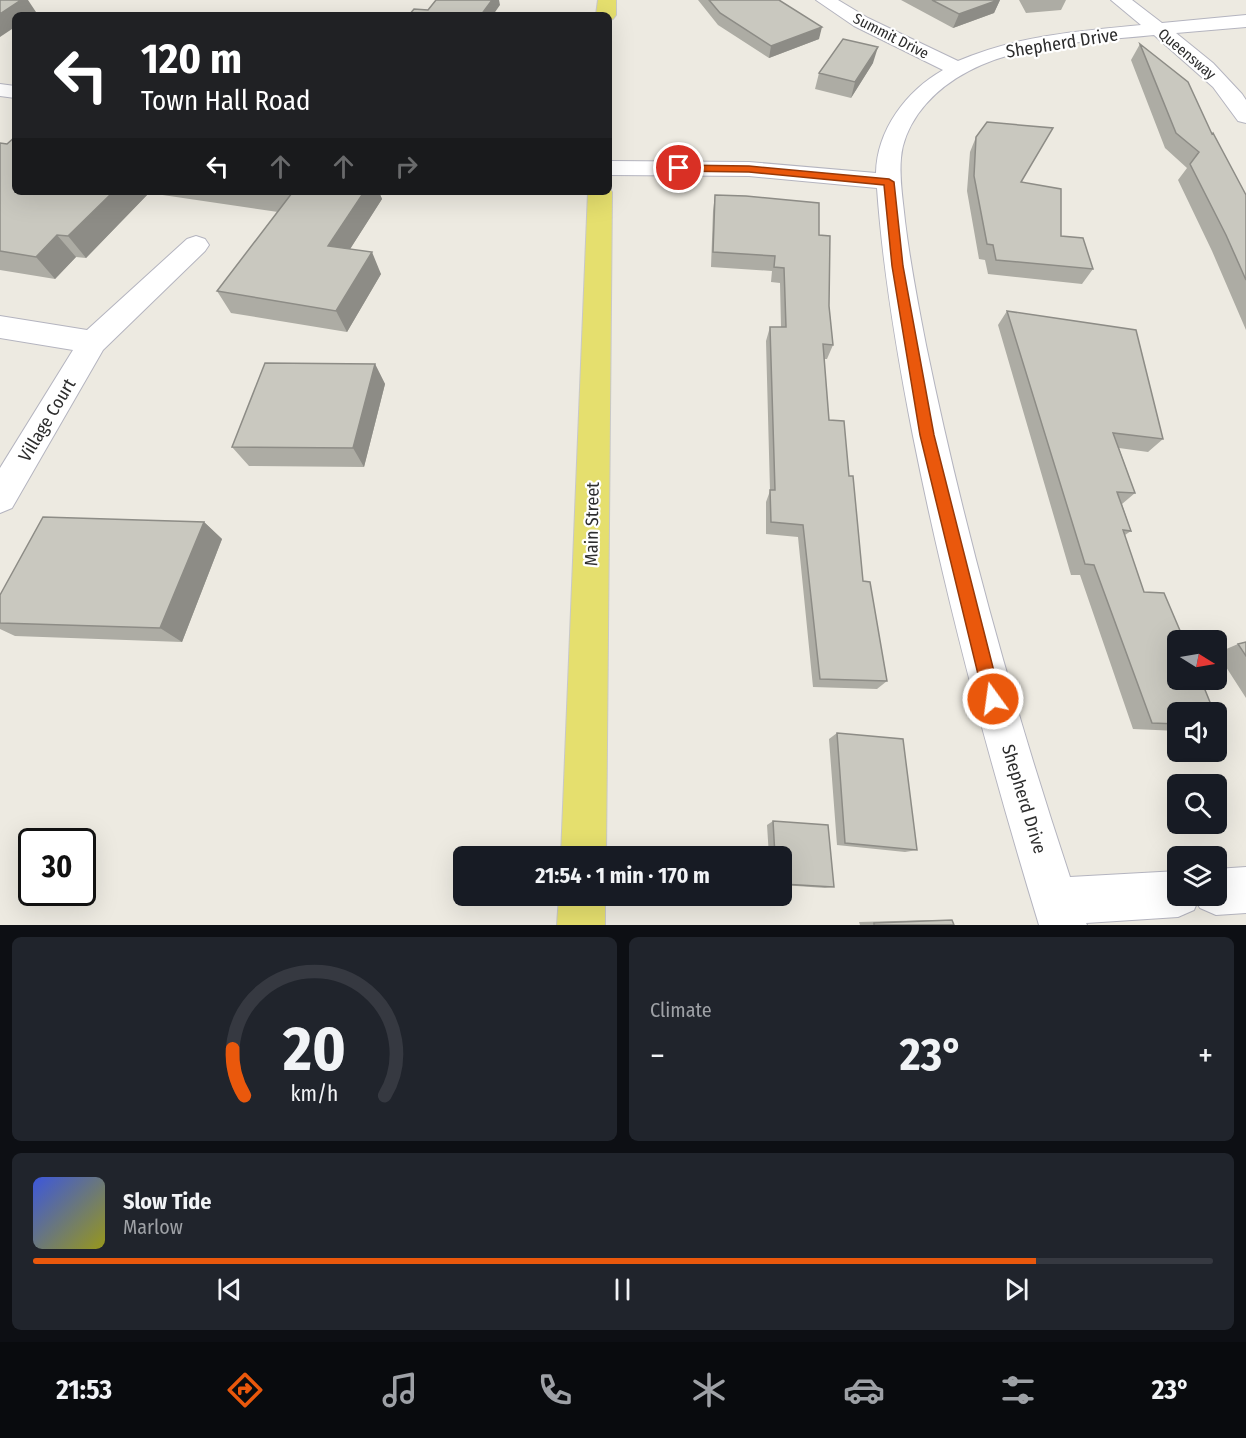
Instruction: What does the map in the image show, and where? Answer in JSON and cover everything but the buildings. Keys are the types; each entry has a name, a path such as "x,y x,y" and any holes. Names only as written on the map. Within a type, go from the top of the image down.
{"main road":[{"name":"Main Street","path":"583,846 600,195"},
{"path":"581,925 582,906"}],"street":[{"name":"Summit Drive","path":"825,0 861,22 958,69"},
{"name":"Queensway","path":"1120,0 1204,67 1226,88 1246,116"},
{"name":"Shepherd Drive","path":"1059,913 993,699 927,435 897,266 889,182 891,148 902,121 920,96 933,84 958,69 988,56 1034,45 1157,29 1246,21"},
{"path":"612,168 749,169 889,182"},
{"name":"Village Court","path":"0,498 93,342 196,245"},
{"path":"0,327 93,342"},
{"path":"1227,891 1246,890"},
{"path":"1059,913 1167,896"}],"route":[{"path":"679,168 749,169 889,182 897,266 927,435 993,699"}]}
